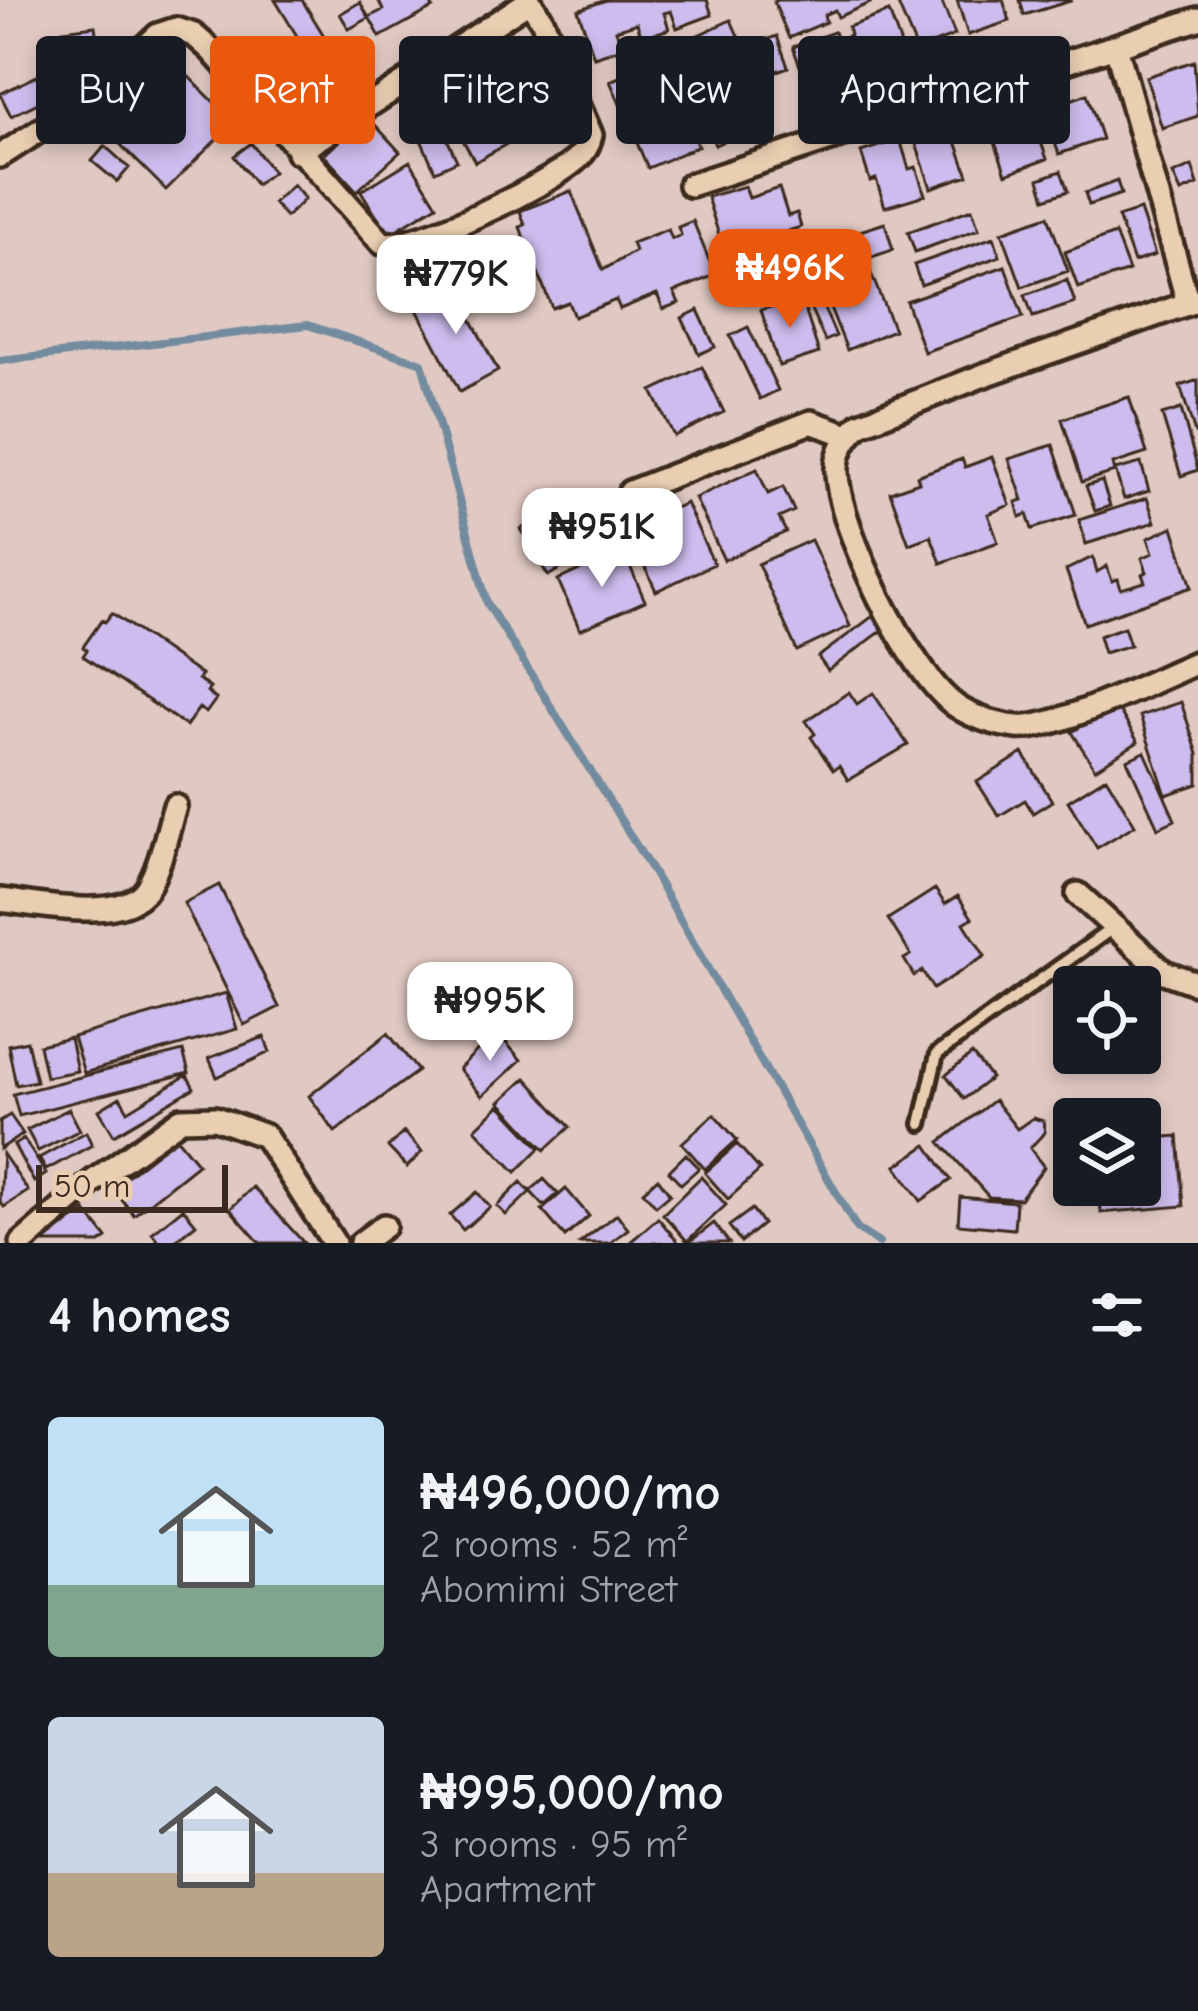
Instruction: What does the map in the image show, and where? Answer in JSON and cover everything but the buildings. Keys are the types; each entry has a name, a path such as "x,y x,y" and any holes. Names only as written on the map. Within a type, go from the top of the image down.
{"street":[{"path":"0,156 90,98 158,35 176,29 194,35 211,50 298,152 382,243 411,243 562,171 584,153 591,136 542,20 529,1 298,152"},
{"path":"690,185 1198,19"},
{"path":"1116,46 1193,302 860,424 848,435 836,472 856,544 876,590 926,676 956,705 1021,728 1048,722 1198,662"},
{"path":"630,492 811,422 848,435"},
{"path":"0,901 112,909 134,902 148,886 175,806"},
{"path":"1078,893 1164,971 1198,984"},
{"path":"22,1243 92,1182 181,1119 215,1118 265,1136 334,1243"},
{"path":"361,1243 384,1226"}],"lane":[{"path":"921,1124 937,1054 1114,927"}],"waterway":[{"path":"0,361 308,325 422,363 487,603 651,869 857,1229 879,1243"}]}
